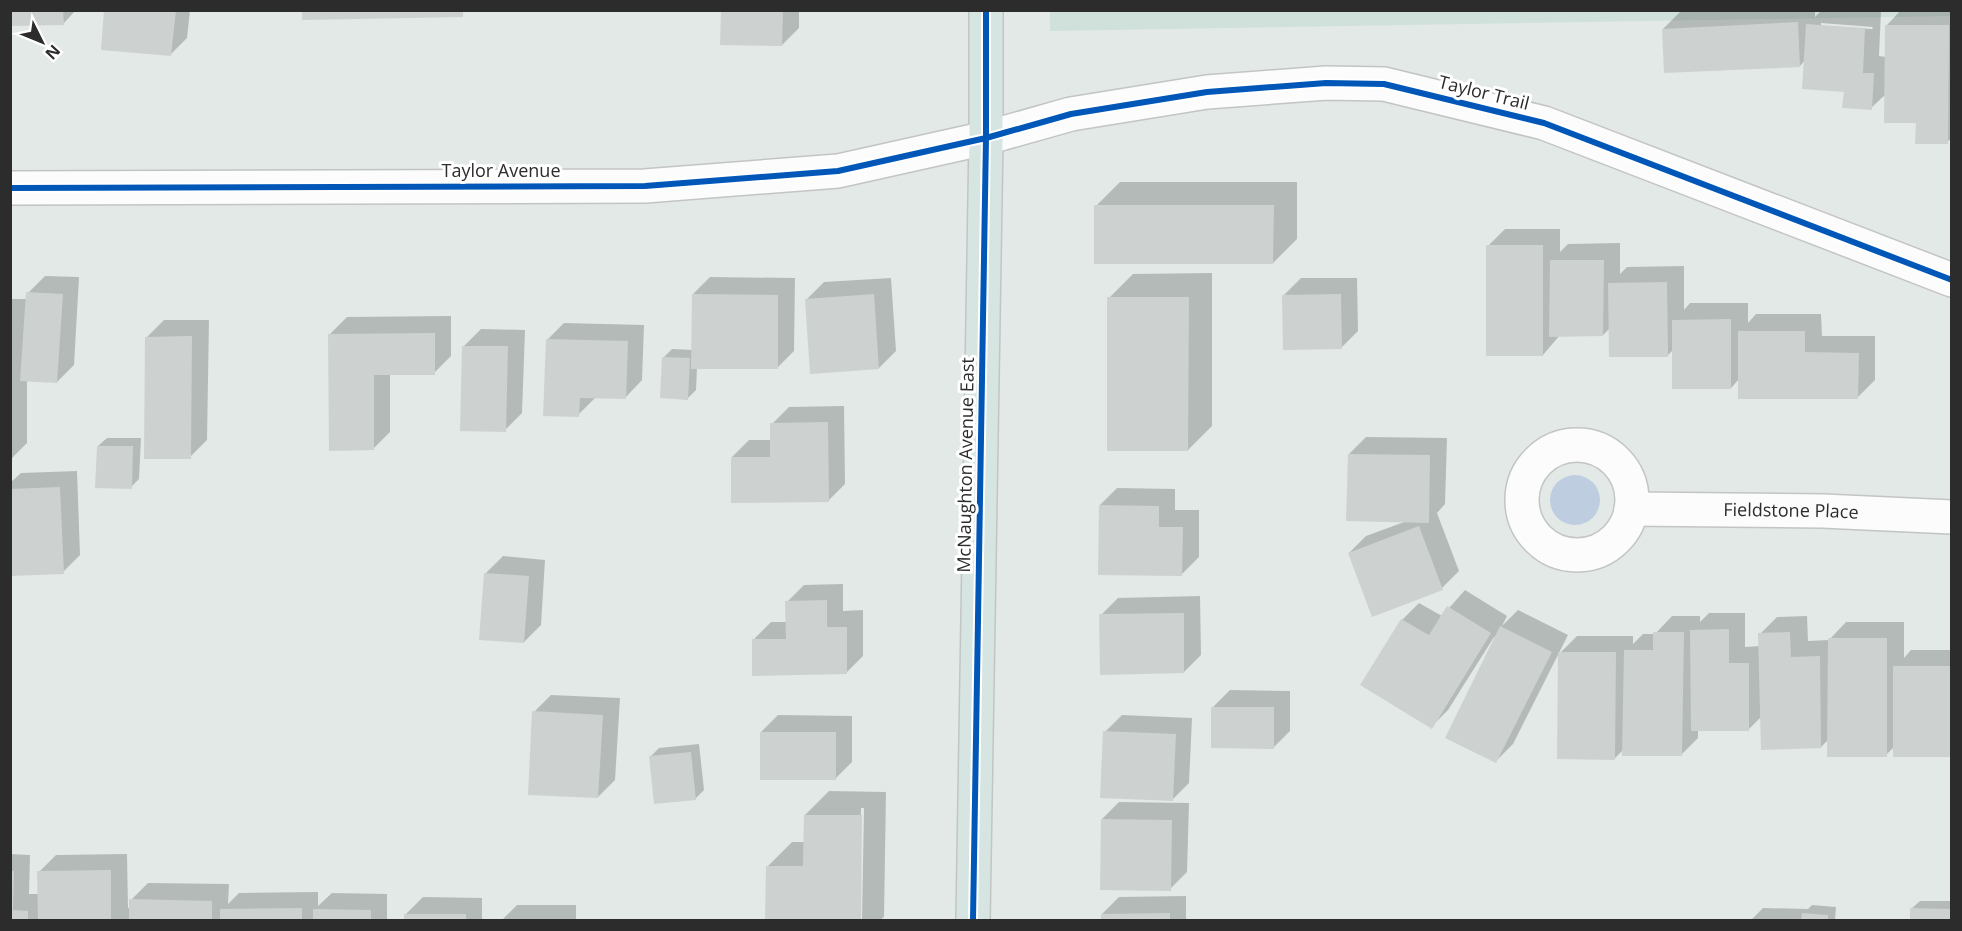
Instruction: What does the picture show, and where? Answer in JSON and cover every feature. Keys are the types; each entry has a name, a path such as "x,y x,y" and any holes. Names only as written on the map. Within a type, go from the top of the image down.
{"main road":[{"name":"McNaughton Avenue East","path":"973,921 987,138 986,10"}],"street":[{"name":"Taylor Trail","path":"987,138 1071,114 1207,92 1326,83 1384,84 1544,123 1952,279"},
{"name":"Taylor Avenue","path":"10,188 645,186 838,171 987,138"},
{"name":"Fieldstone Place","path":"1631,509 1952,517"}],"shaded area":[{"path":"1050,10 1951,10 1951,16 1050,31"},
{"path":"1575,475 1593,482 1600,500 1593,518 1575,525 1557,518 1550,500 1557,482"}],"building":[{"path":"10,10 63,10 64,25 10,26"},
{"path":"104,10 176,10 171,56 101,50"},
{"path":"302,10 463,10 463,17 302,20"},
{"path":"721,10 783,10 782,46 720,45"},
{"path":"1798,22 1800,67 1664,73 1662,29"},
{"path":"1806,24 1865,28 1863,73 1874,73 1872,110 1842,108 1844,92 1802,89"},
{"path":"1885,25 1949,25 1948,144 1915,144 1916,123 1884,123"},
{"path":"1094,205 1274,205 1273,264 1094,264"},
{"path":"1486,245 1543,245 1543,356 1486,356"},
{"path":"1550,260 1604,260 1603,336 1549,337"},
{"path":"1667,282 1668,357 1609,357 1608,283"},
{"path":"26,292 63,294 57,383 20,381"},
{"path":"692,294 778,295 778,369 691,369"},
{"path":"874,294 879,369 810,374 805,299"},
{"path":"1341,294 1342,349 1283,350 1282,295"},
{"path":"1107,297 1189,297 1188,451 1107,451"},
{"path":"1731,319 1731,389 1672,389 1672,320"},
{"path":"1738,331 1805,331 1805,352 1859,353 1858,399 1738,399"},
{"path":"435,333 435,375 374,375 374,450 329,451 328,334"},
{"path":"192,336 191,459 144,459 145,337"},
{"path":"546,339 628,341 626,399 580,398 579,417 543,416"},
{"path":"462,346 508,346 506,432 460,431"},
{"path":"662,357 690,358 688,400 660,398"},
{"path":"828,422 829,502 731,503 731,457 770,457 770,423"},
{"path":"97,446 133,446 132,489 95,488"},
{"path":"1348,454 1430,455 1429,523 1346,521"},
{"path":"60,487 64,574 10,576 10,489"},
{"path":"1099,505 1159,506 1159,527 1183,527 1182,576 1098,575"},
{"path":"1419,526 1443,590 1372,617 1348,553"},
{"path":"484,573 529,576 524,643 479,640"},
{"path":"827,600 827,627 847,627 847,674 752,676 752,639 786,639 785,601"},
{"path":"1447,606 1491,633 1432,729 1360,685 1401,619 1429,635"},
{"path":"1184,613 1184,673 1100,675 1099,614"},
{"path":"1500,626 1552,652 1496,763 1445,738"},
{"path":"1729,629 1729,663 1749,663 1749,731 1691,731 1690,630"},
{"path":"1653,632 1684,632 1682,756 1622,756 1624,650 1653,650"},
{"path":"1790,632 1791,657 1820,656 1821,748 1761,750 1758,633"},
{"path":"1828,638 1887,638 1887,757 1827,757"},
{"path":"1558,652 1616,652 1615,760 1557,759"},
{"path":"1893,666 1952,666 1952,757 1893,757"},
{"path":"1211,707 1274,707 1274,749 1211,748"},
{"path":"532,711 603,715 598,798 528,795"},
{"path":"1103,731 1176,734 1173,801 1100,798"},
{"path":"760,732 836,732 836,780 760,780"},
{"path":"691,752 696,800 654,804 649,756"},
{"path":"804,815 862,815 861,920 765,920 766,866 803,866"},
{"path":"1101,819 1172,820 1171,891 1100,890"},
{"path":"111,870 111,920 38,920 37,871"},
{"path":"10,871 14,871 13,910 28,911 28,920 10,920"},
{"path":"129,899 212,901 212,920 129,920"},
{"path":"302,908 302,920 220,920 220,909"},
{"path":"1910,908 1950,909 1950,920 1910,920"},
{"path":"313,909 371,910 371,920 313,920"},
{"path":"1170,913 1170,920 1101,920 1101,914"},
{"path":"1802,913 1828,915 1828,920 1801,920"},
{"path":"404,914 466,914 466,920 404,920"}],"cycle path":[{"path":"973,920 986,138 986,10"},
{"path":"10,188 645,186 838,171 986,138 1071,114 1207,92 1326,83 1384,84 1544,123 1952,280"}]}
